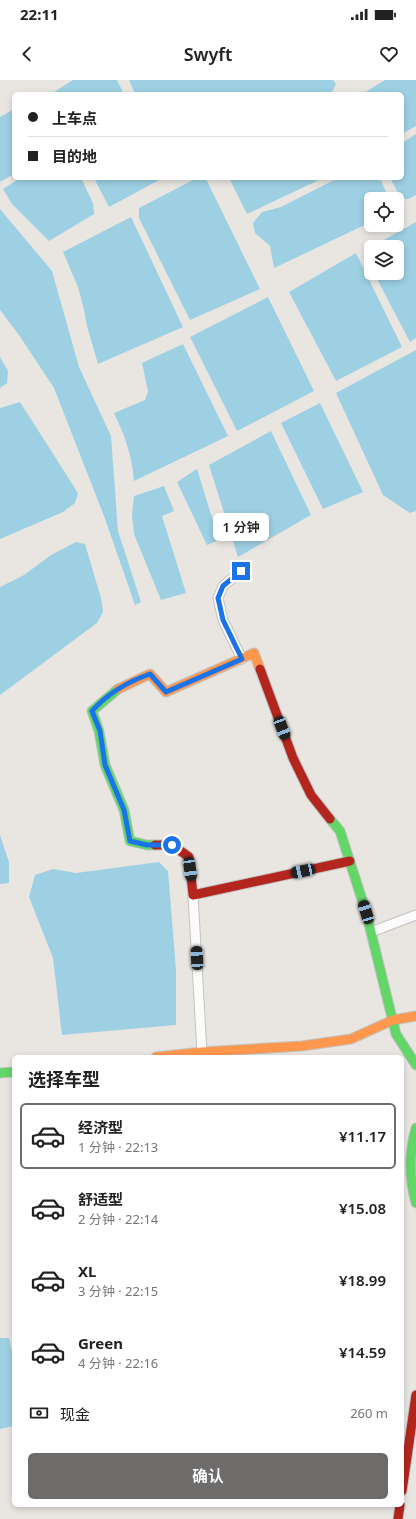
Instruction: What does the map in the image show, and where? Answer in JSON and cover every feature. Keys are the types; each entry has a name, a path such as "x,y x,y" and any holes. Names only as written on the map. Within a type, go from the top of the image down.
{"street":[{"path":"241,571 223,586 218,598 223,620 242,659"},
{"path":"202,1052 193,895 188,857 172,845 147,845 130,841 124,810 105,765 100,731 92,711 103,698 132,680 150,674 166,692 254,654 293,758 311,795 340,831 371,932 396,1034 416,1065"},
{"path":"193,895 350,861"},
{"path":"371,932 416,915"},
{"path":"174,1055 302,1046 351,1038 393,1020 416,1016"},
{"path":"0,1073 12,1072"},
{"path":"416,1128 412,1143 410,1184 416,1203"},
{"path":"404,1477 416,1395"},
{"path":"398,1519 400,1507"}],"water":[{"path":"73,80 117,80 123,92 54,92"},
{"path":"129,80 333,80 336,84 332,92 134,92"},
{"path":"385,80 416,80 416,126 404,133 404,92 365,92"},
{"path":"12,110 12,175 0,182 0,117"},
{"path":"416,134 416,195 408,199 404,198 404,192 398,192 391,180 404,180 404,142"},
{"path":"17,180 82,180 93,203 94,214 49,241 12,204 3,189"},
{"path":"95,180 159,180 109,207"},
{"path":"193,180 206,180 260,289 190,320 139,218 139,208"},
{"path":"230,180 319,180 247,214"},
{"path":"334,180 381,180 386,192 364,192 364,225 274,268 270,246 255,233 253,223 262,212 281,207"},
{"path":"0,209 52,271 79,367 111,436 118,531 141,602 135,605 104,516 54,388 19,335 0,310"},
{"path":"131,217 183,327 98,364 78,287 63,252"},
{"path":"416,222 416,338 410,342 378,280 404,280 404,240 384,240 398,232 404,232 404,229"},
{"path":"356,253 364,269 364,280 369,280 402,347 336,381 289,292"},
{"path":"268,297 314,391 237,431 190,337"},
{"path":"183,344 228,436 134,481 132,463 127,446 114,413 145,400 148,391 142,363"},
{"path":"416,350 416,511 410,513 383,495 336,393"},
{"path":"0,357 8,371 7,383 0,388"},
{"path":"20,402 78,493 75,503 63,512 0,539 0,408"},
{"path":"320,403 363,492 323,509 281,423"},
{"path":"271,431 311,515 238,557 209,465"},
{"path":"197,469 219,540 207,545 177,482"},
{"path":"164,486 174,511 162,516 186,593 161,600 134,534 132,515 134,496"},
{"path":"76,542 85,544 101,598 103,612 97,623 0,695 0,587 24,575 51,555"},
{"path":"0,835 9,862 9,883 0,884"},
{"path":"159,862 168,871 176,970 176,1025 62,1035 53,958 29,897 35,875 53,869 76,873"},
{"path":"0,1338 9,1338 12,1352 12,1426 0,1429"}],"traffic: fast":[{"path":"118,689 92,711 99,731 105,765 124,810 130,841 147,845 155,845"},
{"path":"330,819 340,831 366,912 396,1034 416,1065"},
{"path":"0,1073 12,1072"},
{"path":"416,1128 411,1156 411,1175 416,1203"}],"traffic: slow":[{"path":"118,689 150,674 166,692 254,653 260,669"},
{"path":"174,1055 302,1046 351,1039 393,1020 416,1016"}],"traffic: jam":[{"path":"260,669 293,758 311,795 330,819"},
{"path":"155,845 172,845 189,857 193,895 350,861"},
{"path":"404,1477 416,1395"},
{"path":"398,1519 400,1507"}],"route":[{"path":"172,845 147,845 130,841 124,810 105,765 100,731 92,711 103,698 132,680 150,674 166,692 242,659 223,620 218,598 223,586 241,571"}]}
